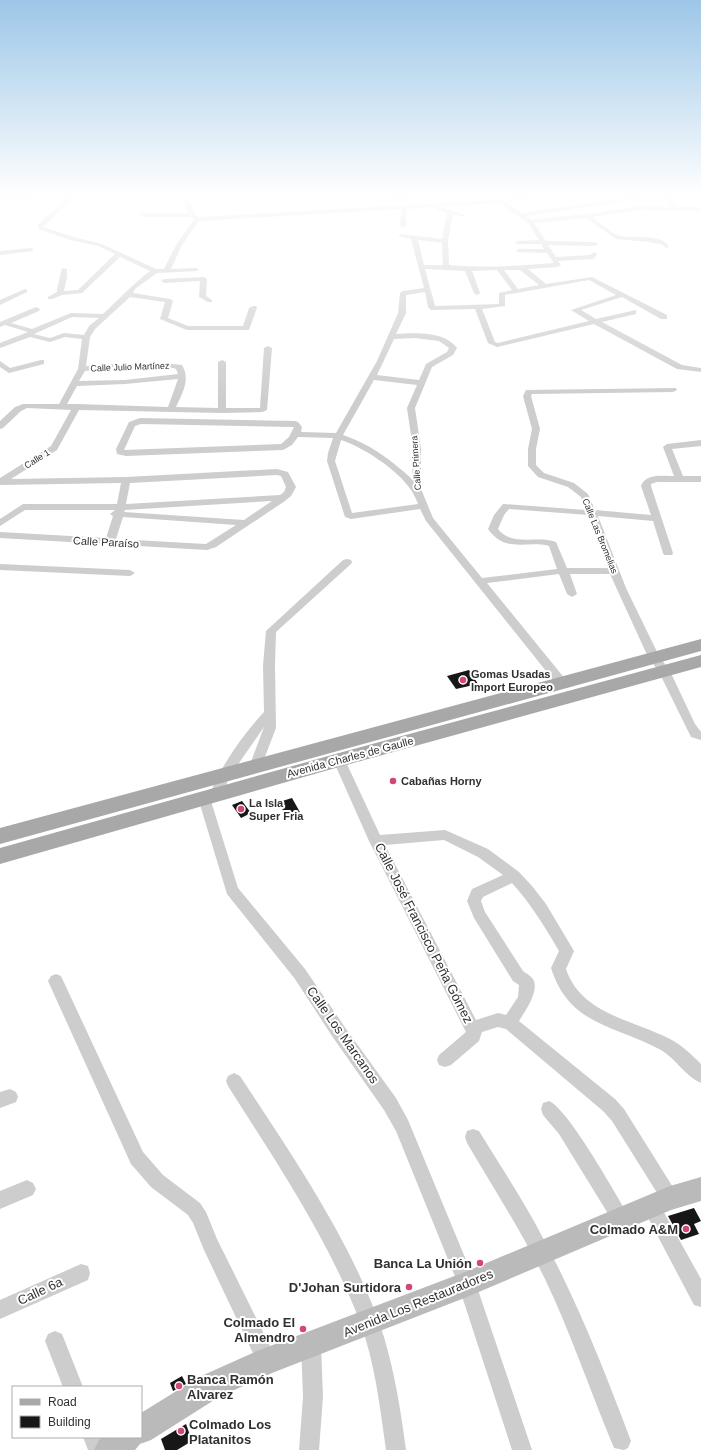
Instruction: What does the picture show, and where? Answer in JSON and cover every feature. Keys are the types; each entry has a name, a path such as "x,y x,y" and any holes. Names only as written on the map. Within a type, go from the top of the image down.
{"main road":[{"name":"Avenida Charles de Gaulle","path":"0,856 339,760 659,664 701,645"},
{"name":"Avenida Charles de Gaulle","path":"0,836 562,683 659,664 701,661"}],"street":[{"path":"50,298 61,293 75,293 83,290 110,264"},
{"path":"140,264 155,271 164,281"},
{"path":"167,270 170,264"},
{"path":"421,264 427,290 432,307 434,308 503,306 501,294 590,278 664,317"},
{"path":"422,267 468,269 522,268 542,264"},
{"path":"499,268 517,292"},
{"path":"522,268 546,286"},
{"path":"61,293 60,289 64,277 64,269"},
{"path":"468,269 477,293"},
{"path":"62,406 82,369 86,337 105,316 128,295 133,288 155,271 196,270"},
{"path":"164,281 204,279 202,297 210,301"},
{"path":"160,293 164,281"},
{"path":"422,506 354,517 348,515 331,461 332,453 339,436 372,377 402,313 403,293 427,290"},
{"path":"0,303 25,291"},
{"path":"128,295 160,293"},
{"path":"160,293 169,301 164,319 187,328 246,328 253,308"},
{"path":"622,294 575,310 680,367 701,370"},
{"path":"478,307 492,343 497,345 633,312"},
{"path":"2,324 36,308"},
{"path":"0,346 72,315 105,316"},
{"path":"2,324 50,340 64,335 86,337"},
{"name":"Calle Primera","path":"391,337 431,337 452,345 453,348 450,353 430,365 411,408 417,449 416,490 429,519 481,581 562,683"},
{"path":"0,426 22,407 77,406 171,410 262,410 264,408 268,348"},
{"path":"0,363 8,371 41,362"},
{"path":"222,362 222,411"},
{"name":"Calle Julio Martínez","path":"82,369 117,366 179,367 182,369 182,382 171,410"},
{"path":"74,384 125,382 182,376"},
{"path":"372,377 422,383"},
{"name":"Calle Las Bromelias","path":"673,390 529,392 527,396 536,429 532,454 532,466 538,473 577,488 585,496 614,571 688,724 696,734 701,736"},
{"name":"Calle 1","path":"0,482 54,448 77,406"},
{"path":"236,411 242,423"},
{"path":"135,422 295,424 298,427 296,434 288,444 283,447 120,452 132,424 135,422"},
{"path":"296,434 339,436 360,445 402,474 416,490"},
{"path":"680,479 667,448 668,446 701,443"},
{"path":"0,482 126,480 282,472 285,474 291,487 288,494 244,523 120,510 23,507 0,523"},
{"path":"668,553 646,486 647,482 656,479 701,479"},
{"path":"110,542 120,510 126,480"},
{"path":"120,510 282,498"},
{"path":"572,594 553,544 517,541 500,537 495,534 493,529 499,515 506,506 656,518"},
{"name":"Calle Paraíso","path":"0,535 201,547 212,546 244,523"},
{"path":"255,767 270,728 269,665 271,631 347,562"},
{"path":"0,567 130,573"},
{"path":"481,581 563,571 614,571"},
{"path":"210,796 258,726 269,714"},
{"name":"Calle José Francisco Peña Gómez","path":"339,760 376,842 472,1028 498,1020 510,1023"},
{"name":"Calle Los Marcanos","path":"210,796 232,890 300,974 338,1031 390,1104 402,1126 467,1284 522,1450"},
{"path":"376,842 445,835 483,853 514,876 541,908 567,952 558,968 560,978 571,993 585,1006 611,1023 642,1034 668,1046 701,1075"},
{"path":"514,876 477,893 474,901 478,914 518,976 528,982 526,998 510,1023 614,1110 660,1202 701,1298"},
{"path":"56,981 136,1158 157,1181 194,1209 200,1218 210,1244 267,1361"},
{"path":"445,1060 474,1036 472,1028"},
{"path":"234,1081 331,1237 369,1323 383,1376 396,1450"},
{"path":"549,1109 565,1128 621,1219"},
{"path":"473,1137 522,1218 540,1253 593,1365 621,1441"},
{"path":"0,1200 27,1189"},
{"name":"Avenida Los Restauradores","path":"142,1429 209,1387 267,1361 467,1284 660,1202 701,1189"},
{"name":"Calle 6a","path":"0,1310 81,1273"},
{"path":"55,1341 73,1386"},
{"path":"309,1450 313,1396 311,1345"},
{"path":"93,1438 98,1450"},
{"path":"109,1450 127,1438"}],"building":[{"name":"Gomas Usadas Import Europeo","path":"469,670 478,684 456,689 447,676"},
{"path":"292,798 301,814 287,819 279,802"},
{"name":"La Isla Super Fria","path":"242,801 251,813 241,818 232,805"},
{"name":"Colmado A&M","path":"694,1208 701,1221 694,1224 699,1234 681,1240 668,1216"},
{"path":"182,1376 186,1384 173,1391 170,1383"},
{"name":"Colmado Los Platanitos","path":"186,1424 192,1441 177,1450 165,1450 161,1439"}],"place":[{"name":"Gomas Usadas Import Europeo","path":"463,680"},
{"name":"Cabañas Horny","path":"393,781"},
{"name":"La Isla Super Fria","path":"241,809"},
{"name":"Colmado A&M","path":"686,1229"},
{"name":"Banca La Unión","path":"480,1263"},
{"name":"D'Johan Surtidora","path":"409,1287"},
{"name":"Colmado El Almendro","path":"303,1329"},
{"name":"Banca Ramón Alvarez","path":"179,1386"},
{"name":"Colmado Los Platanitos","path":"181,1431"}]}
